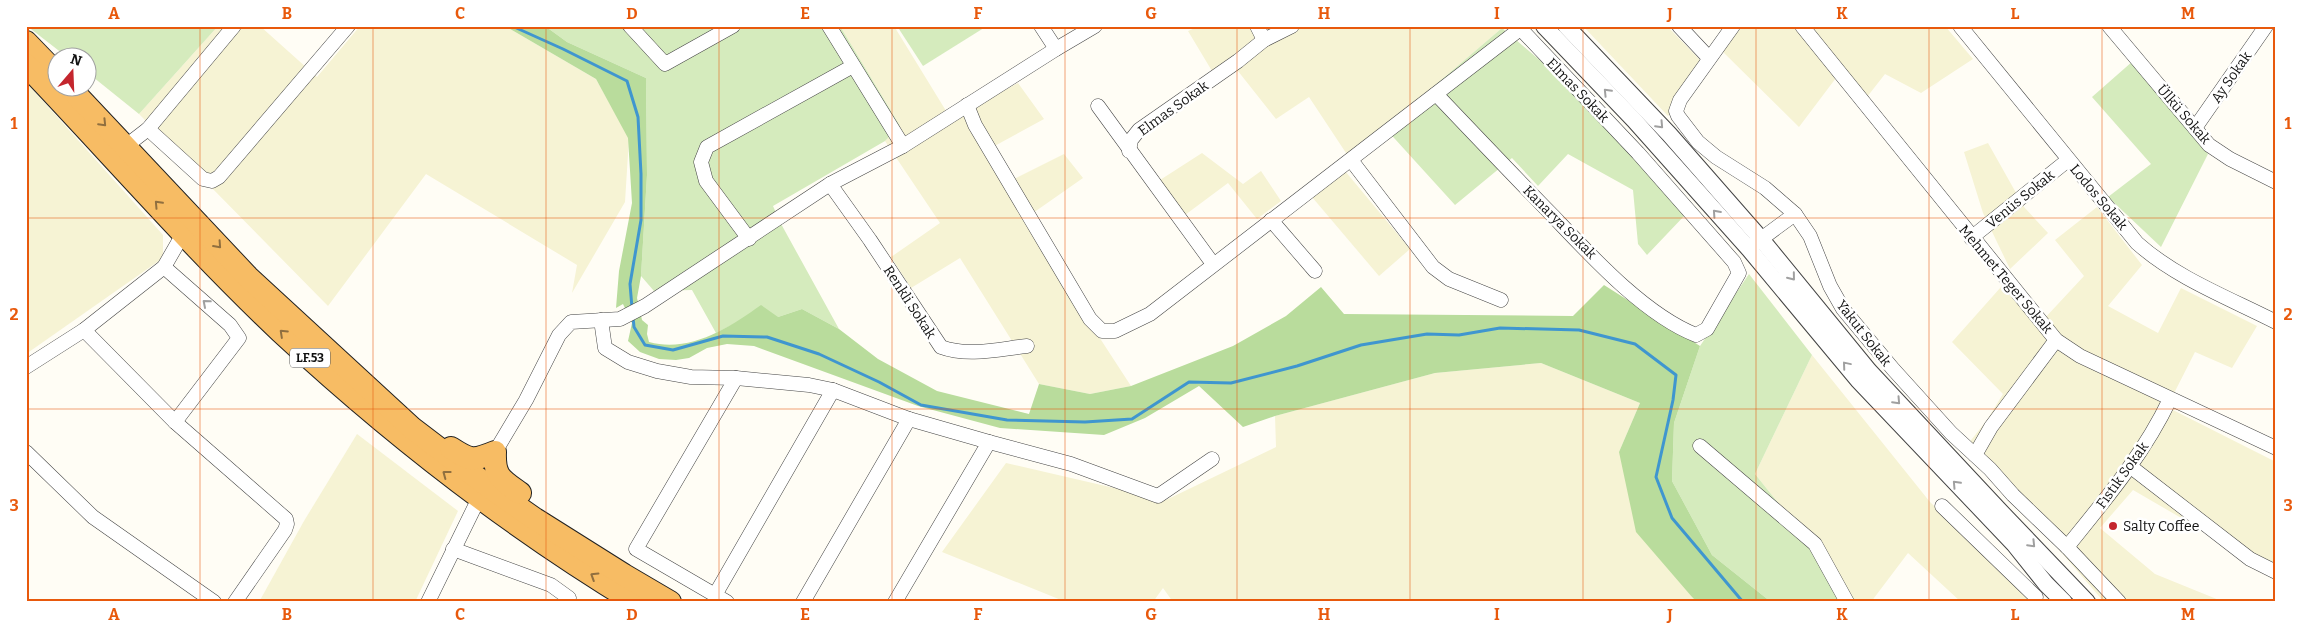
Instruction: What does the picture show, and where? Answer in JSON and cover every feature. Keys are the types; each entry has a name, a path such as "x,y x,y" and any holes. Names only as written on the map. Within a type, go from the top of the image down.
{"highway":[{"path":"26,42 48,65"},
{"name":"LF.53","path":"26,66 184,233 280,330 343,387 422,455 478,498 635,602"},
{"name":"LF.53","path":"80,98 248,277 412,428 528,514 670,602"},
{"path":"248,277 414,419 451,448 468,459 477,459 495,452 494,467 500,478 598,548 683,602"}],"street":[{"path":"126,146 148,129 234,26"},
{"path":"148,129 203,179 212,181 219,177 348,26"},
{"path":"630,26 665,64 734,26"},
{"path":"829,26 903,146"},
{"path":"1041,26 1056,49"},
{"path":"495,452 526,400 559,336 571,322 620,319 645,306 830,184 903,146 1095,26"},
{"path":"1257,26 1264,40"},
{"name":"Elmas Sokak","path":"1213,264 1129,151 1131,140 1139,130 1238,61 1264,40 1292,26"},
{"path":"1544,26 1755,244 1869,370 2087,602"},
{"path":"1566,26 1669,134 1858,380 2014,544 2039,594"},
{"path":"1679,26 1709,58"},
{"name":"Yakut Sokak","path":"1733,26 1680,100 1676,111 1681,122 1706,150 1765,188 1795,214 1810,236 1830,286 1843,309 1892,369 1950,433 2067,547 2118,602"},
{"name":"Mehmet Teger Sokak","path":"1802,26 1971,238 2056,340 2080,356 2276,448"},
{"name":"Lodos Sokak","path":"1960,26 2137,244 2153,258 2276,322"},
{"name":"Ülkü Sokak","path":"2108,26 2209,145 2230,159 2276,182"},
{"name":"Ay Sokak","path":"2195,128 2266,26"},
{"path":"967,105 975,125 1090,319 1102,331 1115,331 1150,314 1436,94 1519,27"},
{"name":"Elmas Sokak","path":"1519,27 1638,153 1734,262 1739,273 1707,329 1696,335"},
{"path":"1556,67 1570,54"},
{"path":"749,239 706,181 701,162 707,147 853,66"},
{"name":"Kanarya Sokak","path":"1436,94 1589,253 1644,303 1682,330 1696,335"},
{"path":"1098,106 1129,151"},
{"path":"1351,160 1433,267 1449,278 1501,300"},
{"name":"Venüs Sokak","path":"1971,238 2068,160"},
{"name":"Renkli Sokak","path":"830,184 870,240 941,347 954,352 974,352 1027,346"},
{"path":"1755,244 1795,214"},
{"path":"1271,220 1315,271"},
{"path":"26,367 84,330 164,266 184,233"},
{"path":"164,266 230,325 238,338 175,422"},
{"path":"601,320 605,348 628,362 657,371 691,377 736,378 809,385 833,390 909,419 1071,464 1158,496 1212,459"},
{"path":"84,330 175,422 287,521 285,530 235,602"},
{"path":"1975,456 1991,427 2056,340"},
{"path":"727,602 636,549 736,378"},
{"path":"715,595 833,390"},
{"name":"Fıstık Sokak","path":"2067,547 2131,467 2158,424 2170,399"},
{"path":"802,602 909,419"},
{"path":"895,602 990,442"},
{"path":"1700,446 1815,544 1847,602"},
{"path":"26,452 93,517 214,602"},
{"path":"2131,467 2250,559 2276,572"},
{"path":"428,602 478,498"},
{"path":"1942,506 2039,594 2064,602"},
{"path":"453,549 551,585 569,598"}],"shaded area":[{"path":"218,26 260,26 317,77 360,26 505,26 596,79 629,138 625,202 572,293 577,265 426,174 328,306 139,114"},
{"path":"840,26 894,26 951,119 1018,83 1044,119 989,149 1008,182 1064,154 1083,178 1023,220 1131,386 1090,394 1039,384 960,258 911,288 891,257 940,223 885,141 900,126"},
{"path":"1200,26 1500,26 1502,28 1385,128 1348,156 1309,97 1276,119 1230,61 1212,71 1188,31"},
{"path":"1583,26 1667,26 1701,61 1668,116"},
{"path":"1743,26 1945,26 1973,59 1921,93 1885,74 1867,97 1842,70 1799,127 1721,50"},
{"path":"26,82 163,235 163,258 26,354"},
{"path":"1988,143 2024,207 2048,233 2010,269 1983,213 1964,152"},
{"path":"1202,153 1243,184 1261,171 1281,201 1257,219 1228,183 1185,215 1160,180"},
{"path":"1345,171 1410,249 1379,276 1312,197"},
{"path":"2097,207 2142,265 2108,306 2158,333 2181,288 2257,326 2232,368 2195,352 2167,407 2276,462 2276,573 2133,490 2100,528 2155,574 2224,602 2104,602 1968,444 1987,420 2003,394 1952,342 2009,278 2044,319 2084,276 2055,240"},
{"path":"1812,355 1930,502 2035,602 1961,602 1908,553 1871,602 1857,602 1755,474"},
{"path":"1541,363 1640,403 1619,452 1692,597 1697,602 1173,602 1163,588 1153,602 1066,602 942,552 1006,463 1166,500 1276,447 1275,416 1435,373"},
{"path":"357,434 458,511 415,602 259,602 304,521"}],"green space":[{"path":"27,26 218,26 139,114 98,81 98,48 55,48"},
{"path":"505,26 545,26 567,42 646,78 647,175 641,276 637,298 642,320 648,325 647,334 649,342 664,345 694,341 722,330 761,305 778,317 802,309 839,329 878,359 937,391 1029,414 1039,384 1090,394 1131,386 1233,346 1286,316 1321,287 1344,314 1573,316 1604,285 1700,346 1674,423 1672,481 1712,555 1771,602 1697,602 1692,597 1636,532 1619,452 1640,403 1541,363 1435,373 1275,416 1243,427 1199,386 1145,418 1104,435 1000,428 918,406 754,346 727,344 707,348 689,358 676,360 659,359 640,352 628,341 632,323 623,304 616,308 619,271 632,203 628,138 596,79"},
{"path":"545,26 840,26 900,126 885,141 773,206 839,329 802,309 778,317 738,322 716,333 692,290 654,291 641,276 647,175 646,78 567,42"},
{"path":"897,26 987,26 923,66"},
{"path":"1502,28 1556,74 1686,214 1647,255 1638,244 1633,190 1568,154 1538,186 1512,158 1455,205 1385,128"},
{"path":"2133,61 2208,154 2161,247 2108,197 2151,164 2092,97"},
{"path":"1749,274 1812,355 1755,474 1857,602 1771,602 1712,555 1672,481 1674,423 1700,346"}],"waterway":[{"path":"512,26 627,81 638,117 641,174 641,220 630,284 632,308"},
{"path":"633,317 634,327 645,345 673,350 723,336 767,337 819,354 879,382 921,405 1007,420 1085,422 1132,419 1189,382 1231,383 1297,366 1361,345 1427,334 1459,335 1500,328 1579,330 1635,344 1676,375 1673,400 1656,477 1672,518 1743,602"}],"place":[{"name":"Salty Coffee","path":"2113,526"}]}
